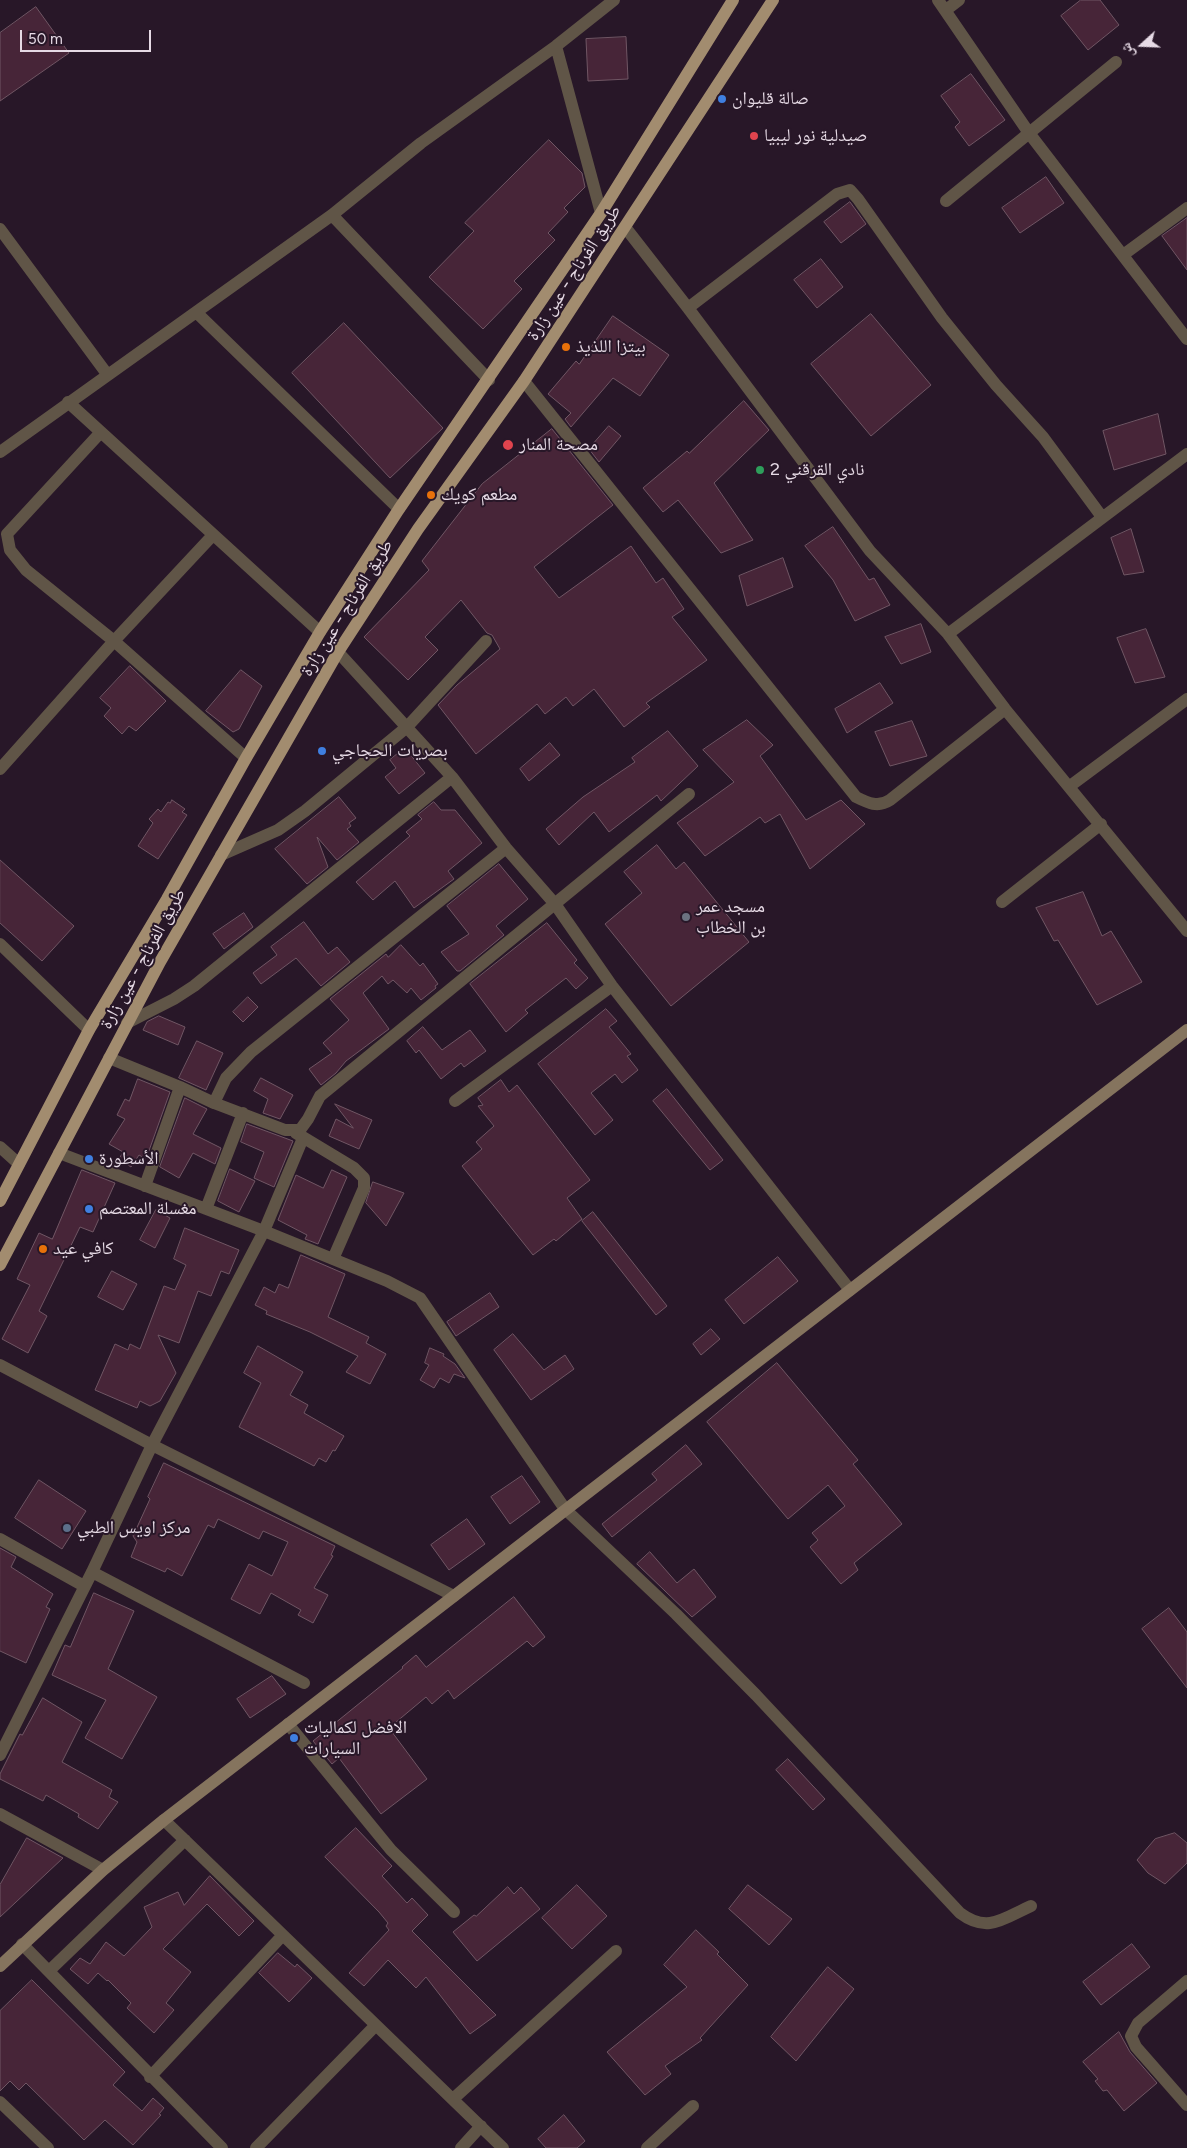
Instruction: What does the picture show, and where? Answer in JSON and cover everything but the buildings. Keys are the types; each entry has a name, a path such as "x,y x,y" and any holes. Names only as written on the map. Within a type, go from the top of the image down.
{"main road":[{"name":"طريق الفرناج - عين زارة","path":"0,1201 88,1030 167,899 246,758 320,632 399,510 601,213 733,0"},
{"name":"طريق الفرناج - عين زارة","path":"0,1266 127,1022 338,652 418,529 524,381 773,0"}],"street":[{"path":"0,452 332,215 421,143 556,46 614,0"},
{"path":"960,0 942,5 1029,132 1187,338"},
{"path":"556,46 601,213"},
{"path":"946,201 1116,62"},
{"path":"688,308 837,194 850,190 942,318 996,384 1043,437 1102,517"},
{"path":"1123,255 1187,208"},
{"path":"332,215 489,380"},
{"path":"625,227 870,551 948,634 1005,709 1187,931"},
{"path":"0,229 107,374"},
{"path":"196,312 399,510"},
{"path":"524,381 856,797 869,804 884,804 933,768 1005,709"},
{"path":"68,402 320,632"},
{"path":"101,432 7,534 10,550 26,570 114,641 246,758"},
{"path":"948,634 1187,454"},
{"path":"0,769 212,535"},
{"path":"221,855 278,830 306,811 407,727 486,641"},
{"path":"338,652 452,777 506,848 555,904 612,986 850,1290"},
{"path":"1070,786 1187,699"},
{"path":"127,1022 174,999 194,986 452,777"},
{"path":"0,1755 92,1572 152,1444 264,1231 298,1134 308,1120 320,1096 689,794"},
{"path":"1002,902 1101,824"},
{"path":"214,1103 226,1078 252,1052 506,848"},
{"path":"0,944 88,1030"},
{"path":"455,1101 612,986"},
{"path":"0,1966 104,1870 164,1820 1187,1030"},
{"path":"109,1058 214,1103 298,1134 354,1168 364,1178 364,1188 333,1259"},
{"path":"145,1186 180,1087"},
{"path":"206,1209 243,1114"},
{"path":"0,1147 19,1164"},
{"path":"59,1153 264,1231 408,1290 420,1298 565,1509 676,1614 756,1695 960,1913 970,1920 983,1924 995,1924 1031,1906"},
{"path":"0,1365 454,1596"},
{"path":"0,1540 84,1586"},
{"path":"92,1572 304,1682"},
{"path":"288,1724 391,1850 454,1912"},
{"path":"0,1814 104,1870"},
{"path":"164,1820 503,2148"},
{"path":"49,1972 185,1840"},
{"path":"150,2077 282,1936"},
{"path":"22,1944 150,2077 222,2148"},
{"path":"453,2099 616,1951"},
{"path":"1187,1981 1138,2023 1131,2036 1136,2047 1187,2105"},
{"path":"256,2148 375,2026"},
{"path":"0,2102 48,2148"},
{"path":"647,2148 693,2106"},
{"path":"460,2148 481,2126"}],"place":[{"name":"صالة قليوان","path":"722,99"},
{"name":"صيدلية نور ليبيا","path":"754,136"},
{"name":"بيتزا اللذيذ","path":"566,347"},
{"name":"مصحة المنار","path":"508,445"},
{"name":"نادي القرقني 2","path":"760,470"},
{"name":"مطعم كويك","path":"431,495"},
{"name":"بصريات الحجاجي","path":"322,751"},
{"name":"مسجد عمر بن الخطاب","path":"686,917"},
{"name":"الأسطورة","path":"89,1159"},
{"name":"مغسلة المعتصم","path":"89,1209"},
{"name":"كافي عيد","path":"43,1249"},
{"name":"مركز اويس الطبي","path":"67,1528"},
{"name":"الافضل لكماليات السيارات","path":"294,1738"}]}
